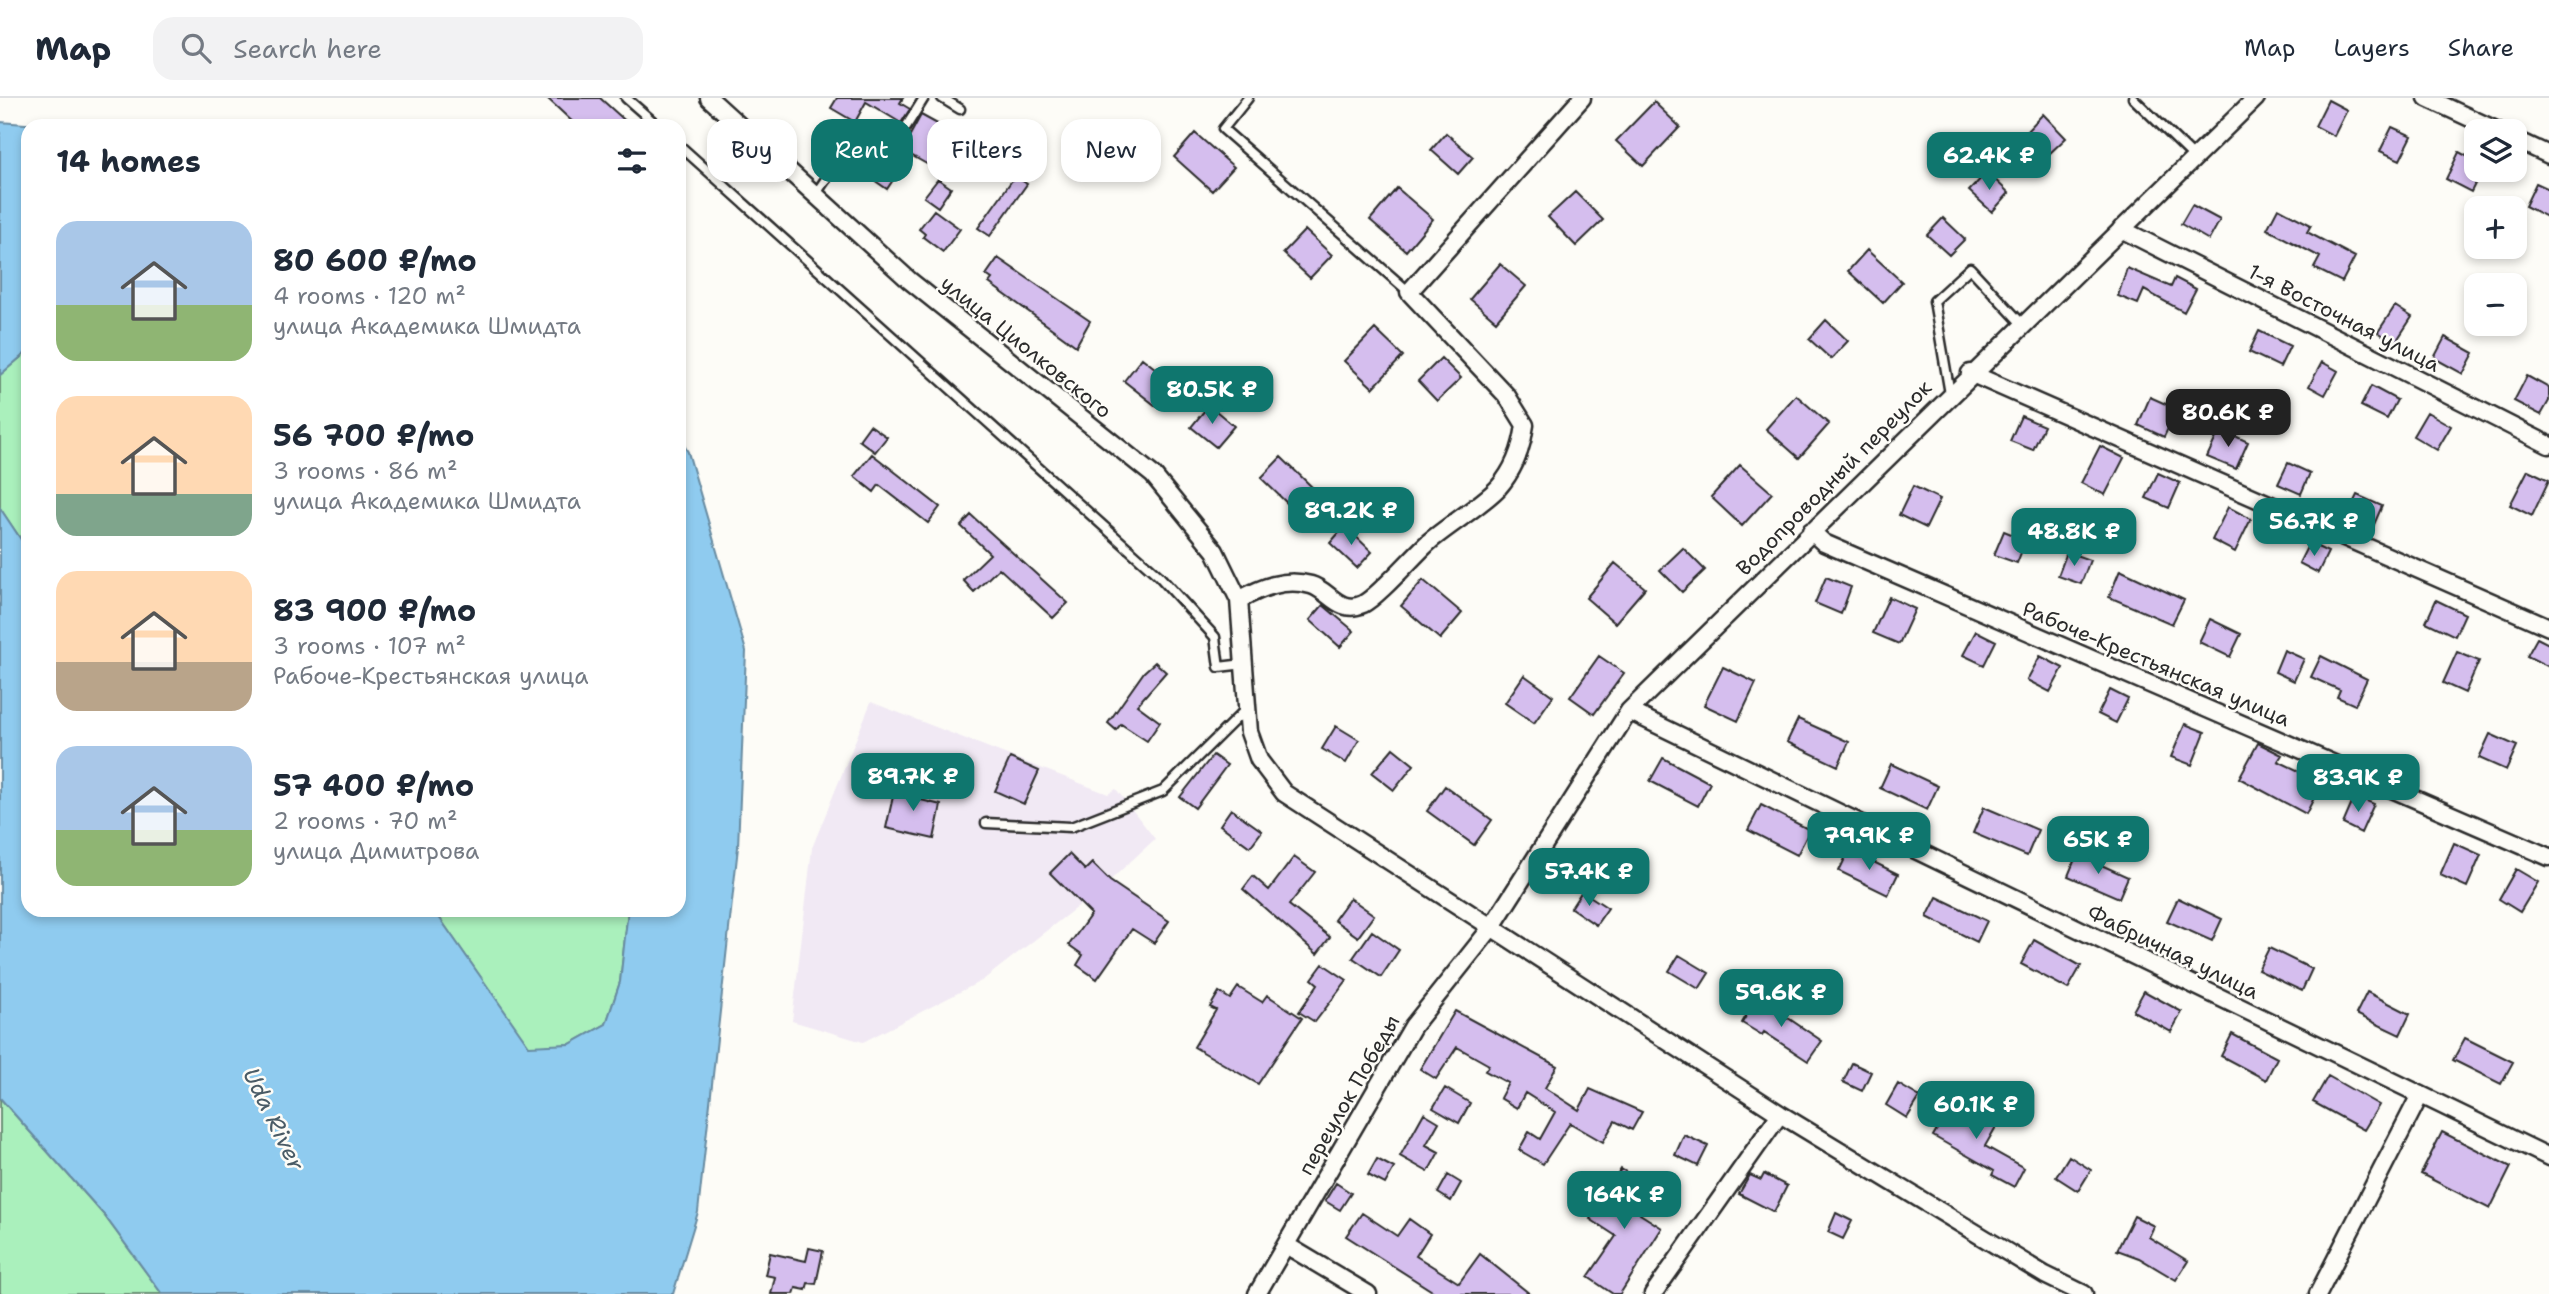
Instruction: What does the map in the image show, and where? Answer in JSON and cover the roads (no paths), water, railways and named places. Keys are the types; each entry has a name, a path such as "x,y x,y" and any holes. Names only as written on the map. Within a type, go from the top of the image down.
{"street":[{"name":"улица Циолковского","path":"709,98 909,280 1153,475 1215,551 1239,600 1249,732 1259,760 1284,793 1780,1114 2045,1275 2084,1294"},
{"path":"1239,600 1259,589 1286,582 1314,585 1326,597 1345,607 1363,604 1428,544 1497,488 1522,450 1525,425 1507,396 1409,292 1582,98"},
{"name":"Водопроводный переулок","path":"1491,928 1629,711 1970,373 2256,98"},
{"path":"2427,98 2472,119"},
{"path":"2527,145 2549,155"},
{"name":"1-я Восточная улица","path":"2121,229 2549,445"},
{"path":"1970,373 2549,627"},
{"name":"Рабоче-Крестьянская улица","path":"1811,531 1824,543 2549,857"},
{"name":"Фабричная улица","path":"1629,711 2549,1157"},
{"name":"переулок Победы","path":"1257,1294 1413,1026 1491,928"},
{"path":"2318,1294 2420,1095"},
{"path":"1653,1294 1780,1114"},
{"path":"1286,1245 1368,1294"}],"lane":[{"path":"626,98 649,119"},
{"path":"815,195 858,132 901,135 925,98"},
{"path":"943,98 960,110"},
{"path":"1248,98 1223,129 1409,292"},
{"path":"2133,98 2194,158"},
{"path":"686,151 1159,576 1215,637 1219,667 1244,664"},
{"path":"1950,394 1934,301 1970,268 2022,324"},
{"path":"986,823 1072,827 1163,790 1247,708"}],"water":[{"path":"0,122 21,124 21,357 0,375"},
{"name":"Uda River","path":"686,449 746,651 738,847 698,1212 673,1294 162,1294 104,1215 0,1098 0,508 21,540 21,917 439,917 529,1046 570,1044 606,1024 620,982 627,917 686,917"}]}
